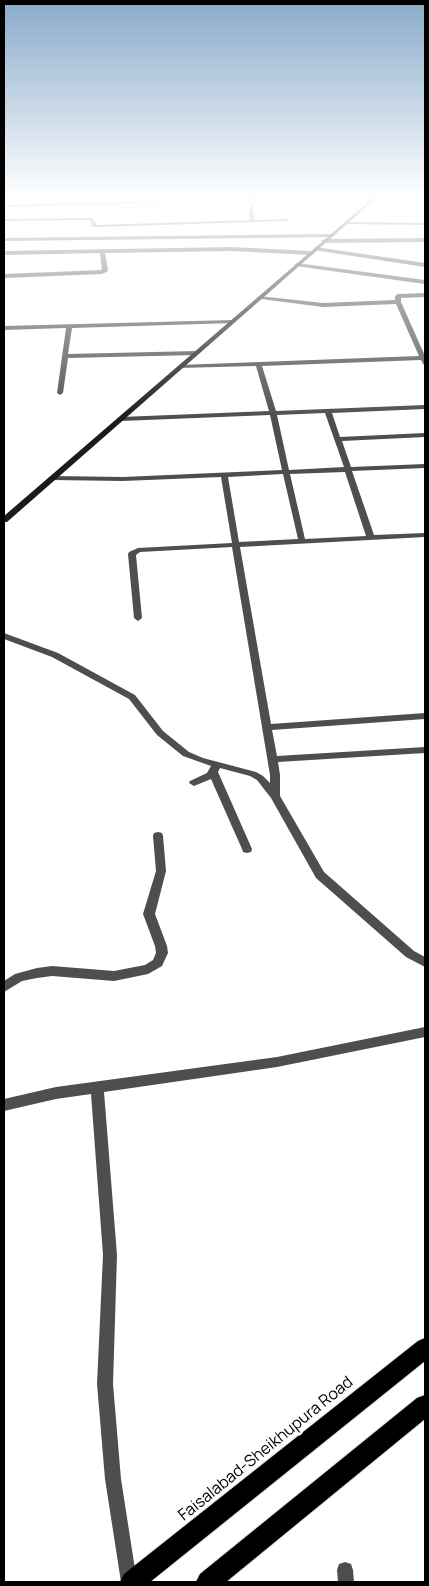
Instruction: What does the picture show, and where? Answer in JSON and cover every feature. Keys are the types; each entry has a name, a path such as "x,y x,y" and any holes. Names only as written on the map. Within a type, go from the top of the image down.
{"highway":[{"name":"Faisalabad-Sheikhupura Road","path":"131,1582 425,1348"},
{"path":"208,1582 425,1406"}],"main road":[{"path":"4,520 291,271"}],"street":[{"path":"4,276 104,271"},
{"path":"337,271 425,282"},
{"path":"180,367 424,360 398,302 398,296 425,295"},
{"path":"261,297 323,304 398,302"},
{"path":"4,328 232,322"},
{"path":"60,393 69,326"},
{"path":"64,356 196,354"},
{"path":"258,364 273,413 302,541"},
{"path":"121,419 425,407"},
{"path":"328,411 371,538"},
{"path":"337,439 425,435"},
{"path":"52,478 123,479 425,466"},
{"path":"224,475 276,775 275,796"},
{"path":"138,618 132,554 134,551 425,535"},
{"path":"4,636 55,655 132,697 160,733 175,747 214,768 253,774 267,784 320,875 410,954 425,962"},
{"path":"267,727 425,716"},
{"path":"273,759 425,750"},
{"path":"194,783 214,768"},
{"path":"214,768 248,850"},
{"path":"4,987 19,977 37,973 52,971 114,976 148,969 158,963 162,953 161,946 149,914 161,871 158,836"},
{"path":"4,1105 56,1093 277,1062 425,1032"},
{"path":"96,1087 110,1255 105,1384 113,1479 131,1582"}]}
